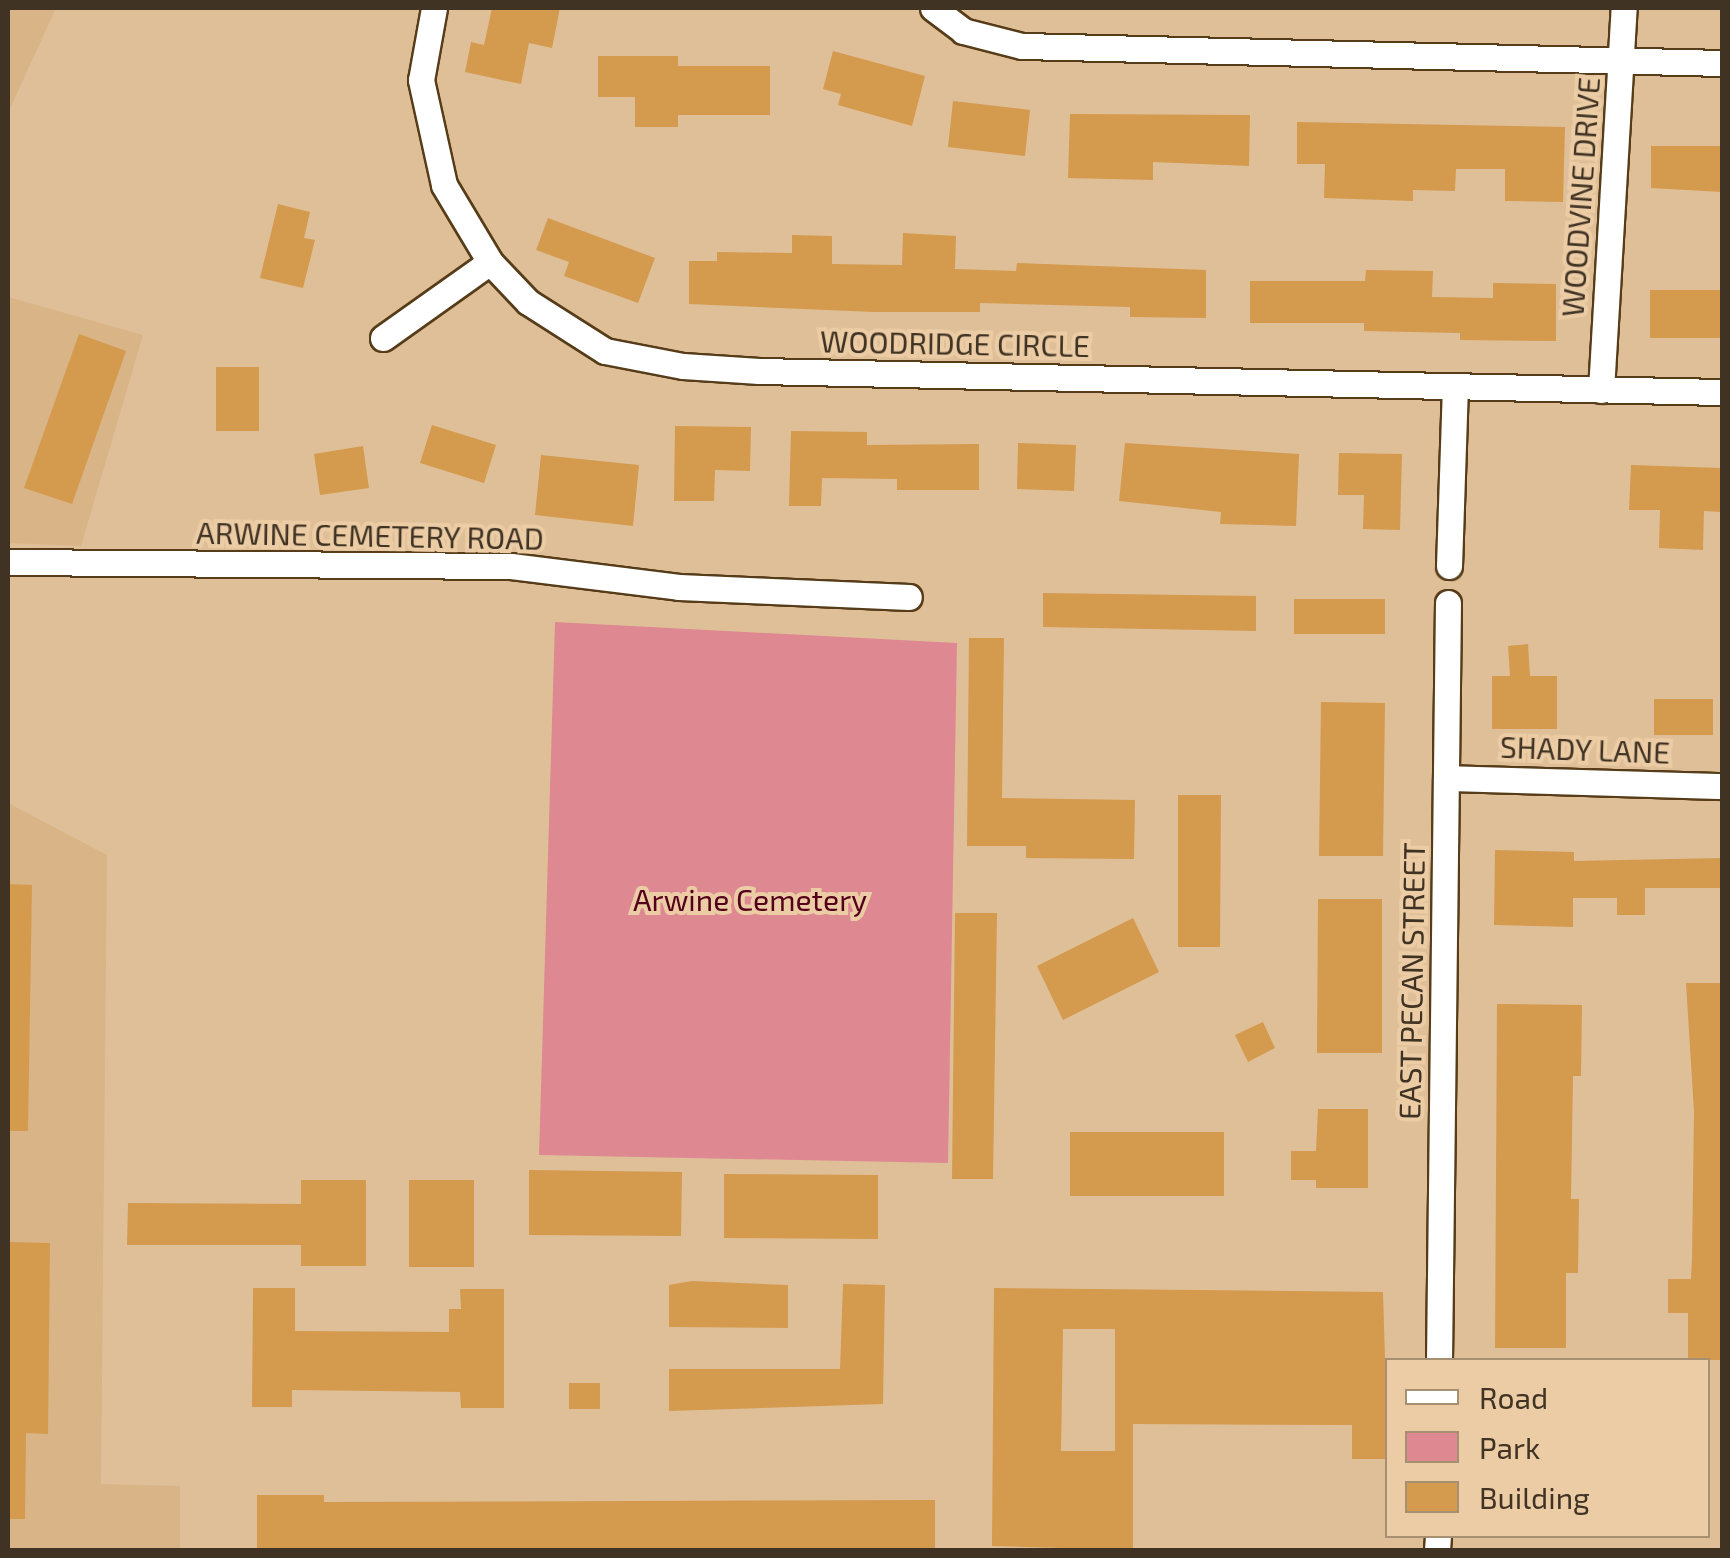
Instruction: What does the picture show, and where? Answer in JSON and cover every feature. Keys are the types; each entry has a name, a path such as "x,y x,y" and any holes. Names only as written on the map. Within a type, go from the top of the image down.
{"street":[{"name":"WOODRIDGE CIRCLE","path":"434,8 422,49 425,113 444,185 490,262 528,302 584,342 683,366 1722,392"},
{"path":"933,8 963,31 1022,46 1722,64"},
{"name":"WOODVINE DRIVE","path":"1601,390 1624,8"},
{"path":"382,338 490,262"},
{"path":"1449,566 1454,387"},
{"name":"ARWINE CEMETERY ROAD","path":"8,562 510,566 679,587 910,597"},
{"name":"EAST PECAN STREET","path":"1440,1358 1448,602"},
{"name":"SHADY LANE","path":"1446,778 1722,786"}],"shaded area":[{"path":"8,8 56,8 8,113"},
{"path":"8,297 143,335 81,546 8,543"},
{"path":"8,803 107,855 101,1484 180,1486 180,1550 8,1550"}],"green space":[{"name":"Arwine Cemetery","path":"555,622 957,643 948,1163 539,1155"}],"building":[{"path":"492,8 560,8 552,48 529,43 521,84 465,72 471,42 484,45"},
{"path":"833,51 925,76 912,126 838,105 841,94 823,89"},
{"path":"598,56 678,56 678,66 770,66 770,115 678,115 678,127 635,127 635,97 598,97"},
{"path":"953,101 1030,110 1025,156 948,147"},
{"path":"1070,114 1250,115 1249,166 1153,162 1153,180 1068,178"},
{"path":"1297,122 1565,127 1563,202 1505,201 1505,169 1456,169 1455,191 1413,190 1413,201 1324,198 1325,164 1297,164"},
{"path":"1651,146 1722,146 1722,192 1651,188"},
{"path":"278,204 310,212 304,238 315,240 303,288 260,278"},
{"path":"548,218 655,258 638,303 564,276 569,262 536,250"},
{"path":"903,233 956,236 955,269 1016,271 1017,263 1206,270 1206,318 1130,317 1130,307 980,303 980,312 874,312 689,304 689,261 717,261 717,252 792,253 792,235 832,236 832,264 902,265"},
{"path":"1366,270 1433,271 1432,297 1493,298 1493,283 1556,284 1556,341 1460,340 1460,333 1364,331 1364,323 1250,323 1250,281 1365,281"},
{"path":"1650,290 1722,290 1722,338 1650,338"},
{"path":"79,334 126,351 72,504 24,488"},
{"path":"216,367 259,367 259,431 216,431"},
{"path":"432,425 496,445 484,483 420,463"},
{"path":"675,426 751,427 750,471 715,470 714,501 674,501"},
{"path":"791,431 867,432 867,445 979,444 979,490 897,490 897,479 822,478 821,506 789,506"},
{"path":"1018,443 1076,445 1074,491 1017,489"},
{"path":"1125,443 1299,454 1296,526 1220,524 1221,512 1119,501"},
{"path":"363,446 369,488 320,495 314,454"},
{"path":"1339,453 1402,454 1400,530 1363,529 1364,495 1338,495"},
{"path":"541,455 639,465 633,526 535,515"},
{"path":"1631,465 1722,468 1722,512 1704,511 1703,550 1659,548 1660,510 1629,510"},
{"path":"1043,593 1256,596 1256,631 1043,627"},
{"path":"1294,599 1385,599 1385,634 1294,634"},
{"path":"969,638 1004,638 1002,798 1135,800 1134,859 1026,858 1026,846 967,846"},
{"path":"1528,644 1530,676 1557,676 1557,729 1492,729 1492,676 1510,676 1508,646"},
{"path":"1654,699 1713,699 1713,735 1654,735"},
{"path":"1321,702 1385,703 1383,856 1319,856"},
{"path":"1178,795 1221,795 1220,947 1178,947"},
{"path":"1495,850 1574,852 1574,861 1722,858 1722,888 1645,888 1645,915 1617,915 1617,898 1573,898 1573,927 1494,925"},
{"path":"8,884 32,885 28,1131 8,1131"},
{"path":"1318,899 1382,899 1382,1053 1317,1053"},
{"path":"955,913 997,913 993,1179 952,1179"},
{"path":"1133,918 1159,972 1063,1020 1037,966"},
{"path":"1686,983 1722,983 1722,1360 1688,1358 1688,1313 1668,1313 1668,1279 1691,1279 1694,1112"},
{"path":"1497,1004 1582,1005 1581,1076 1573,1076 1571,1199 1579,1199 1578,1273 1566,1273 1566,1348 1495,1348"},
{"path":"1263,1022 1275,1048 1248,1062 1235,1035"},
{"path":"1318,1109 1368,1109 1368,1188 1316,1188 1316,1180 1291,1180 1291,1151 1316,1151"},
{"path":"1070,1132 1224,1132 1224,1196 1070,1196"},
{"path":"529,1170 682,1172 681,1236 529,1235"},
{"path":"724,1174 878,1175 878,1239 724,1238"},
{"path":"301,1180 366,1180 366,1266 301,1266 301,1245 127,1245 128,1203 301,1204"},
{"path":"409,1180 474,1180 474,1267 409,1267"},
{"path":"8,1242 50,1243 48,1434 26,1433 25,1519 8,1519"},
{"path":"692,1281 788,1285 788,1328 669,1327 669,1285"},
{"path":"843,1284 885,1285 883,1404 669,1411 669,1369 840,1369"},
{"path":"253,1288 295,1288 295,1331 449,1332 449,1309 461,1309 460,1289 504,1289 504,1408 461,1408 460,1392 292,1390 292,1407 252,1407"},
{"path":"994,1288 1383,1292 1385,1459 1352,1459 1352,1425 1133,1424 1133,1550 992,1546","holes":["1063,1329 1115,1329 1115,1451 1061,1451"]},
{"path":"569,1383 600,1383 600,1409 569,1409"},
{"path":"257,1495 324,1495 324,1502 935,1500 935,1550 257,1550"}]}
